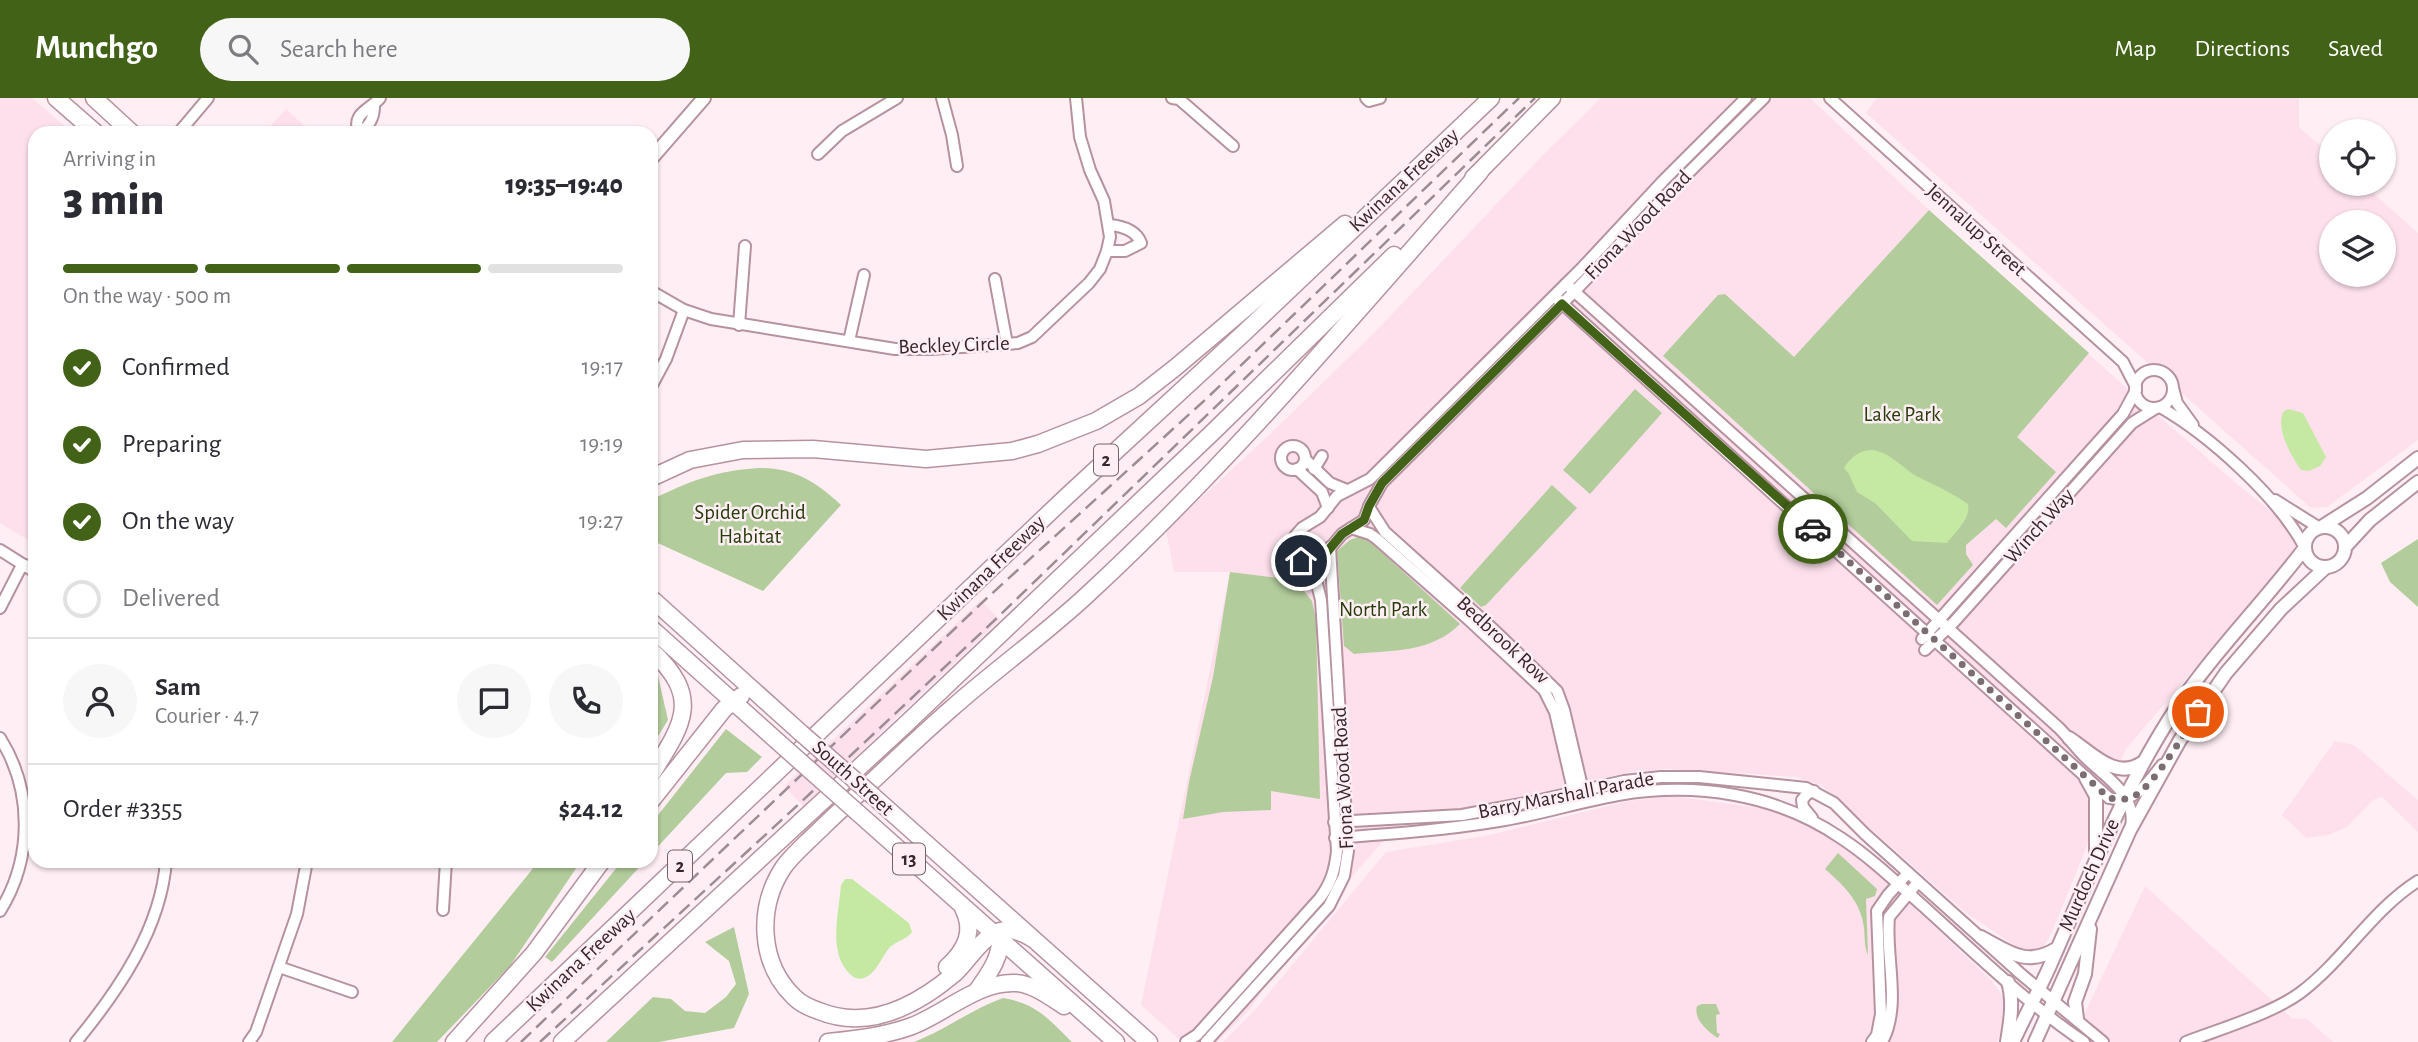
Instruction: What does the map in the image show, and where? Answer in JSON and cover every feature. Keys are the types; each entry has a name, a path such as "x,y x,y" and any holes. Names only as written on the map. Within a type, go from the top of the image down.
{"highway":[{"path":"56,98 88,126"},
{"path":"94,98 124,126"},
{"name":"Kwinana Freeway","path":"493,1042 1066,497 1245,332 1491,98"},
{"name":"2","path":"562,1042 1063,575 1480,172 1552,98"},
{"path":"658,475 690,460 743,450 813,449 926,459 1012,451 1038,444 1096,421 1139,396 1176,367 1299,261 1434,152"},
{"path":"1033,939 1011,930 998,935 939,986 903,1008 878,1015 850,1018 823,1013 796,998 774,968 766,944 765,918 771,892 785,865 953,706 1076,605 1164,520 1280,399 1480,172"},
{"name":"South Street","path":"658,604 1144,1037"},
{"name":"South Street","path":"658,634 1116,1042"},
{"path":"658,657 670,668 680,685 684,708 679,730 658,764"},
{"path":"658,792 733,701 746,695 764,699"},
{"path":"454,1042 534,953 595,868"},
{"path":"974,994 993,966 998,935 998,920 989,901"},
{"path":"878,1015 915,994 953,962 969,936 970,925 962,905"},
{"path":"828,1042 857,1040 896,1031 931,1017 995,984 1020,984 1038,990 1099,1027"}],"main road":[{"path":"658,151 704,98"},
{"name":"Murdoch Drive","path":"2013,1042 2039,989 2096,855 2143,763 2178,706 2210,661 2304,547 2308,535 2367,498 2418,458"},
{"name":"Murdoch Drive","path":"2035,1042 2130,830 2171,755 2226,673 2281,609 2326,567 2342,558 2345,547 2371,520 2418,482"},
{"path":"2321,526 2330,527 2341,534 2345,547"},
{"path":"2304,547 2309,560 2320,567 2326,567"},
{"path":"2210,661 2226,673"},
{"path":"2069,738 2113,767 2131,769 2143,763"},
{"path":"2086,778 2096,796 2096,855"},
{"path":"2077,1019 2075,1002 2085,974 2092,915"},
{"path":"1981,937 2015,955 2029,958 2043,957 2056,949"},
{"path":"2007,1042 2011,1007 2008,982"}],"street":[{"path":"184,126 208,98"},
{"path":"818,154 842,131 897,98"},
{"path":"942,98 957,166"},
{"name":"Beckley Circle","path":"658,294 684,310 739,325 895,349 1007,344 1025,340 1089,283 1100,269 1107,251 1109,225 1104,201 1090,170 1080,137 1076,98"},
{"path":"1172,98 1179,99 1233,146"},
{"path":"1366,98 1369,101 1380,98"},
{"name":"Fiona Wood Road","path":"1304,562 1321,559 1330,547 1364,520 1382,483 1570,288 1746,98"},
{"name":"Fiona Wood Road","path":"1667,185 1764,98"},
{"name":"Jennalup Street","path":"1830,98 2123,362 2136,388 2137,397 2143,404 2158,407 2196,429"},
{"path":"368,126 377,102"},
{"path":"1107,251 1125,251 1141,243 1131,231 1109,225"},
{"path":"739,325 745,246"},
{"path":"849,341 864,275"},
{"path":"995,279 1007,344"},
{"path":"1570,288 1930,611 1946,650 2109,798 2139,793 2171,755"},
{"path":"1558,300 1716,442 1937,631 2049,718 2125,797 2132,811 2130,830"},
{"name":"Fiona Wood Road","path":"1206,1042 1329,906 1344,876 1347,858 1341,838 1321,600 1315,576 1294,550 1295,536 1302,528 1320,517 1337,496 1370,479 1558,300"},
{"path":"658,374 684,310"},
{"name":"Jennalup Street","path":"2123,362 2168,377 2177,402 2196,429 2269,497 2295,528 2304,547"},
{"path":"2136,388 2140,377 2154,371"},
{"name":"Winch Way","path":"1937,631 2123,414 2136,388"},
{"path":"2158,407 2170,399 2173,388"},
{"path":"1678,408 1690,395"},
{"name":"Winch Way","path":"1937,631 2132,423 2158,407"},
{"path":"1716,442 1728,429"},
{"path":"1328,508 1322,492 1297,469 1286,467 1282,458 1287,448 1301,443 1305,459 1314,469 1330,483 1363,494 1369,507"},
{"path":"1314,469 1322,456"},
{"path":"1297,469 1303,465 1305,459"},
{"name":"Jennalup Street","path":"2269,497 2321,526"},
{"name":"Bedbrook Row","path":"1369,507 1385,533 1491,633 1549,697 1581,803"},
{"name":"Bedbrook Row","path":"1351,528 1377,539 1472,616"},
{"name":"Fiona Wood Road","path":"1330,547 1340,822"},
{"path":"0,550 28,567"},
{"path":"0,608 20,569 25,565"},
{"path":"1937,631 1935,646 1946,650"},
{"path":"2049,718 2046,729 2050,745"},
{"path":"0,738 19,776 26,814 23,857 0,911"},
{"name":"Barry Marshall Parade","path":"1340,822 1462,815 1623,781 1681,776 1790,786 1814,791 1834,803 1908,873 2103,1042"},
{"name":"Barry Marshall Parade","path":"1341,838 1448,829 1525,817 1581,803 1654,790 1698,790 1750,798 1785,808 1842,839 1909,893 2047,1016 2084,1042"},
{"path":"1813,821 1802,804 1807,794 1814,791"},
{"name":"Fiona Wood Road","path":"1186,1042 1197,1035 1320,898 1330,884 1341,838"},
{"path":"76,1042 109,1003 141,945 164,883 165,868"},
{"path":"249,1042 256,1032 297,914 305,868"},
{"path":"443,910 446,868"},
{"path":"1872,1042 1877,1035 1881,1014 1877,911 1908,873"},
{"path":"2186,1042 2251,1018 2299,994 2342,954 2383,908 2418,881"},
{"path":"1882,1042 1888,1027 1891,997 1889,917 1919,882"},
{"path":"279,967 352,992"},
{"path":"1144,1037 1161,1042"}],"shaded area":[{"path":"0,98 32,98 65,126 28,126 28,540 0,523"},
{"path":"1601,98 1810,98 1929,210 2122,384 2292,528 2296,549 2126,749 2053,930 2042,951 2033,955 1966,913 1821,785 1795,777 1738,773 1667,769 1630,772 1469,808 1403,818 1285,954 1251,1008 1217,1042 1182,1042 1141,1005 1230,572 1174,572 1166,530 1376,331 1542,156"},
{"path":"1877,98 2299,98 2299,127 2319,144 2319,196 2376,196 2392,210 2319,210 2319,287 2396,287 2396,213 2418,233 2418,440 2327,507 2311,508 1866,113"},
{"path":"286,109 304,126 270,126"},
{"path":"2288,409 2303,413 2326,457 2320,466 2309,471 2301,470 2283,435 2281,419 2283,412"},
{"path":"1873,450 1892,458 1914,474 1968,504 1965,520 1947,543 1912,541 1875,503 1857,492 1844,468 1856,455"},
{"path":"981,600 1000,620 803,806 784,786"},
{"path":"2335,741 2354,745 2418,800 2418,832 2382,797 2373,800 2347,827 2329,835 2306,838 2282,815"},
{"path":"1672,796 1768,809 1807,823 1872,868 1992,981 2005,999 2004,1028 1997,1042 1223,1042 1253,1012 1386,852 1489,835 1629,801"},
{"path":"845,879 852,879 909,923 912,932 890,947 870,975 862,979 853,976 839,956 836,932 841,885"},
{"path":"2145,886 2293,1019 2306,1018 2333,1042 2071,1042"}],"green space":[{"name":"Lake Park","path":"1929,210 2089,353 2017,437 2056,472 2006,528 1996,519 1966,545 1966,554 1973,565 1937,605 1663,356 1718,295 1725,294 1794,357"},
{"path":"1635,389 1662,413 1590,494 1563,470"},
{"name":"Spider Orchid Habitat","path":"760,468 794,474 823,490 841,505 763,591 658,543 658,497 678,487 731,471"},
{"path":"1552,485 1577,508 1486,605 1481,607 1460,588"},
{"name":"North Park","path":"1363,535 1460,624 1437,640 1411,648 1354,654 1344,646 1337,551 1350,540"},
{"path":"2418,539 2418,607 2390,582 2381,563"},
{"path":"1230,572 1295,580 1312,601 1316,620 1320,799 1271,791 1271,810 1223,812 1183,819 1213,677"},
{"path":"658,676 668,720 658,736"},
{"path":"726,729 762,757 747,772 726,773 658,846 658,815"},
{"path":"1838,853 1877,889 1875,896 1866,899 1868,955 1862,918 1855,902 1825,869"},
{"path":"533,868 576,868 510,966 437,1042 392,1042"},
{"path":"616,868 639,868 552,962 545,957"},
{"path":"734,927 749,994 734,1028 659,1042 606,1042 653,997 671,999 685,1011 705,1013 726,997 736,984 729,961 705,942"},
{"path":"1003,998 1034,1008 1072,1042 914,1042 980,1008"},
{"path":"1716,1004 1720,1014 1716,1015 1717,1033 1720,1034 1718,1038 1706,1029 1697,1016 1697,1006"}],"railway":[{"path":"521,1042 987,598 1206,399 1519,98"},
{"path":"540,1042 998,617 1535,98"}],"way so far":[{"path":"1813,529 2109,798 2118,800 2139,793 2171,755 2198,712"}],"route":[{"path":"1301,561 1314,562 1321,559 1342,534 1364,520 1382,483 1562,304 1813,529"}]}
